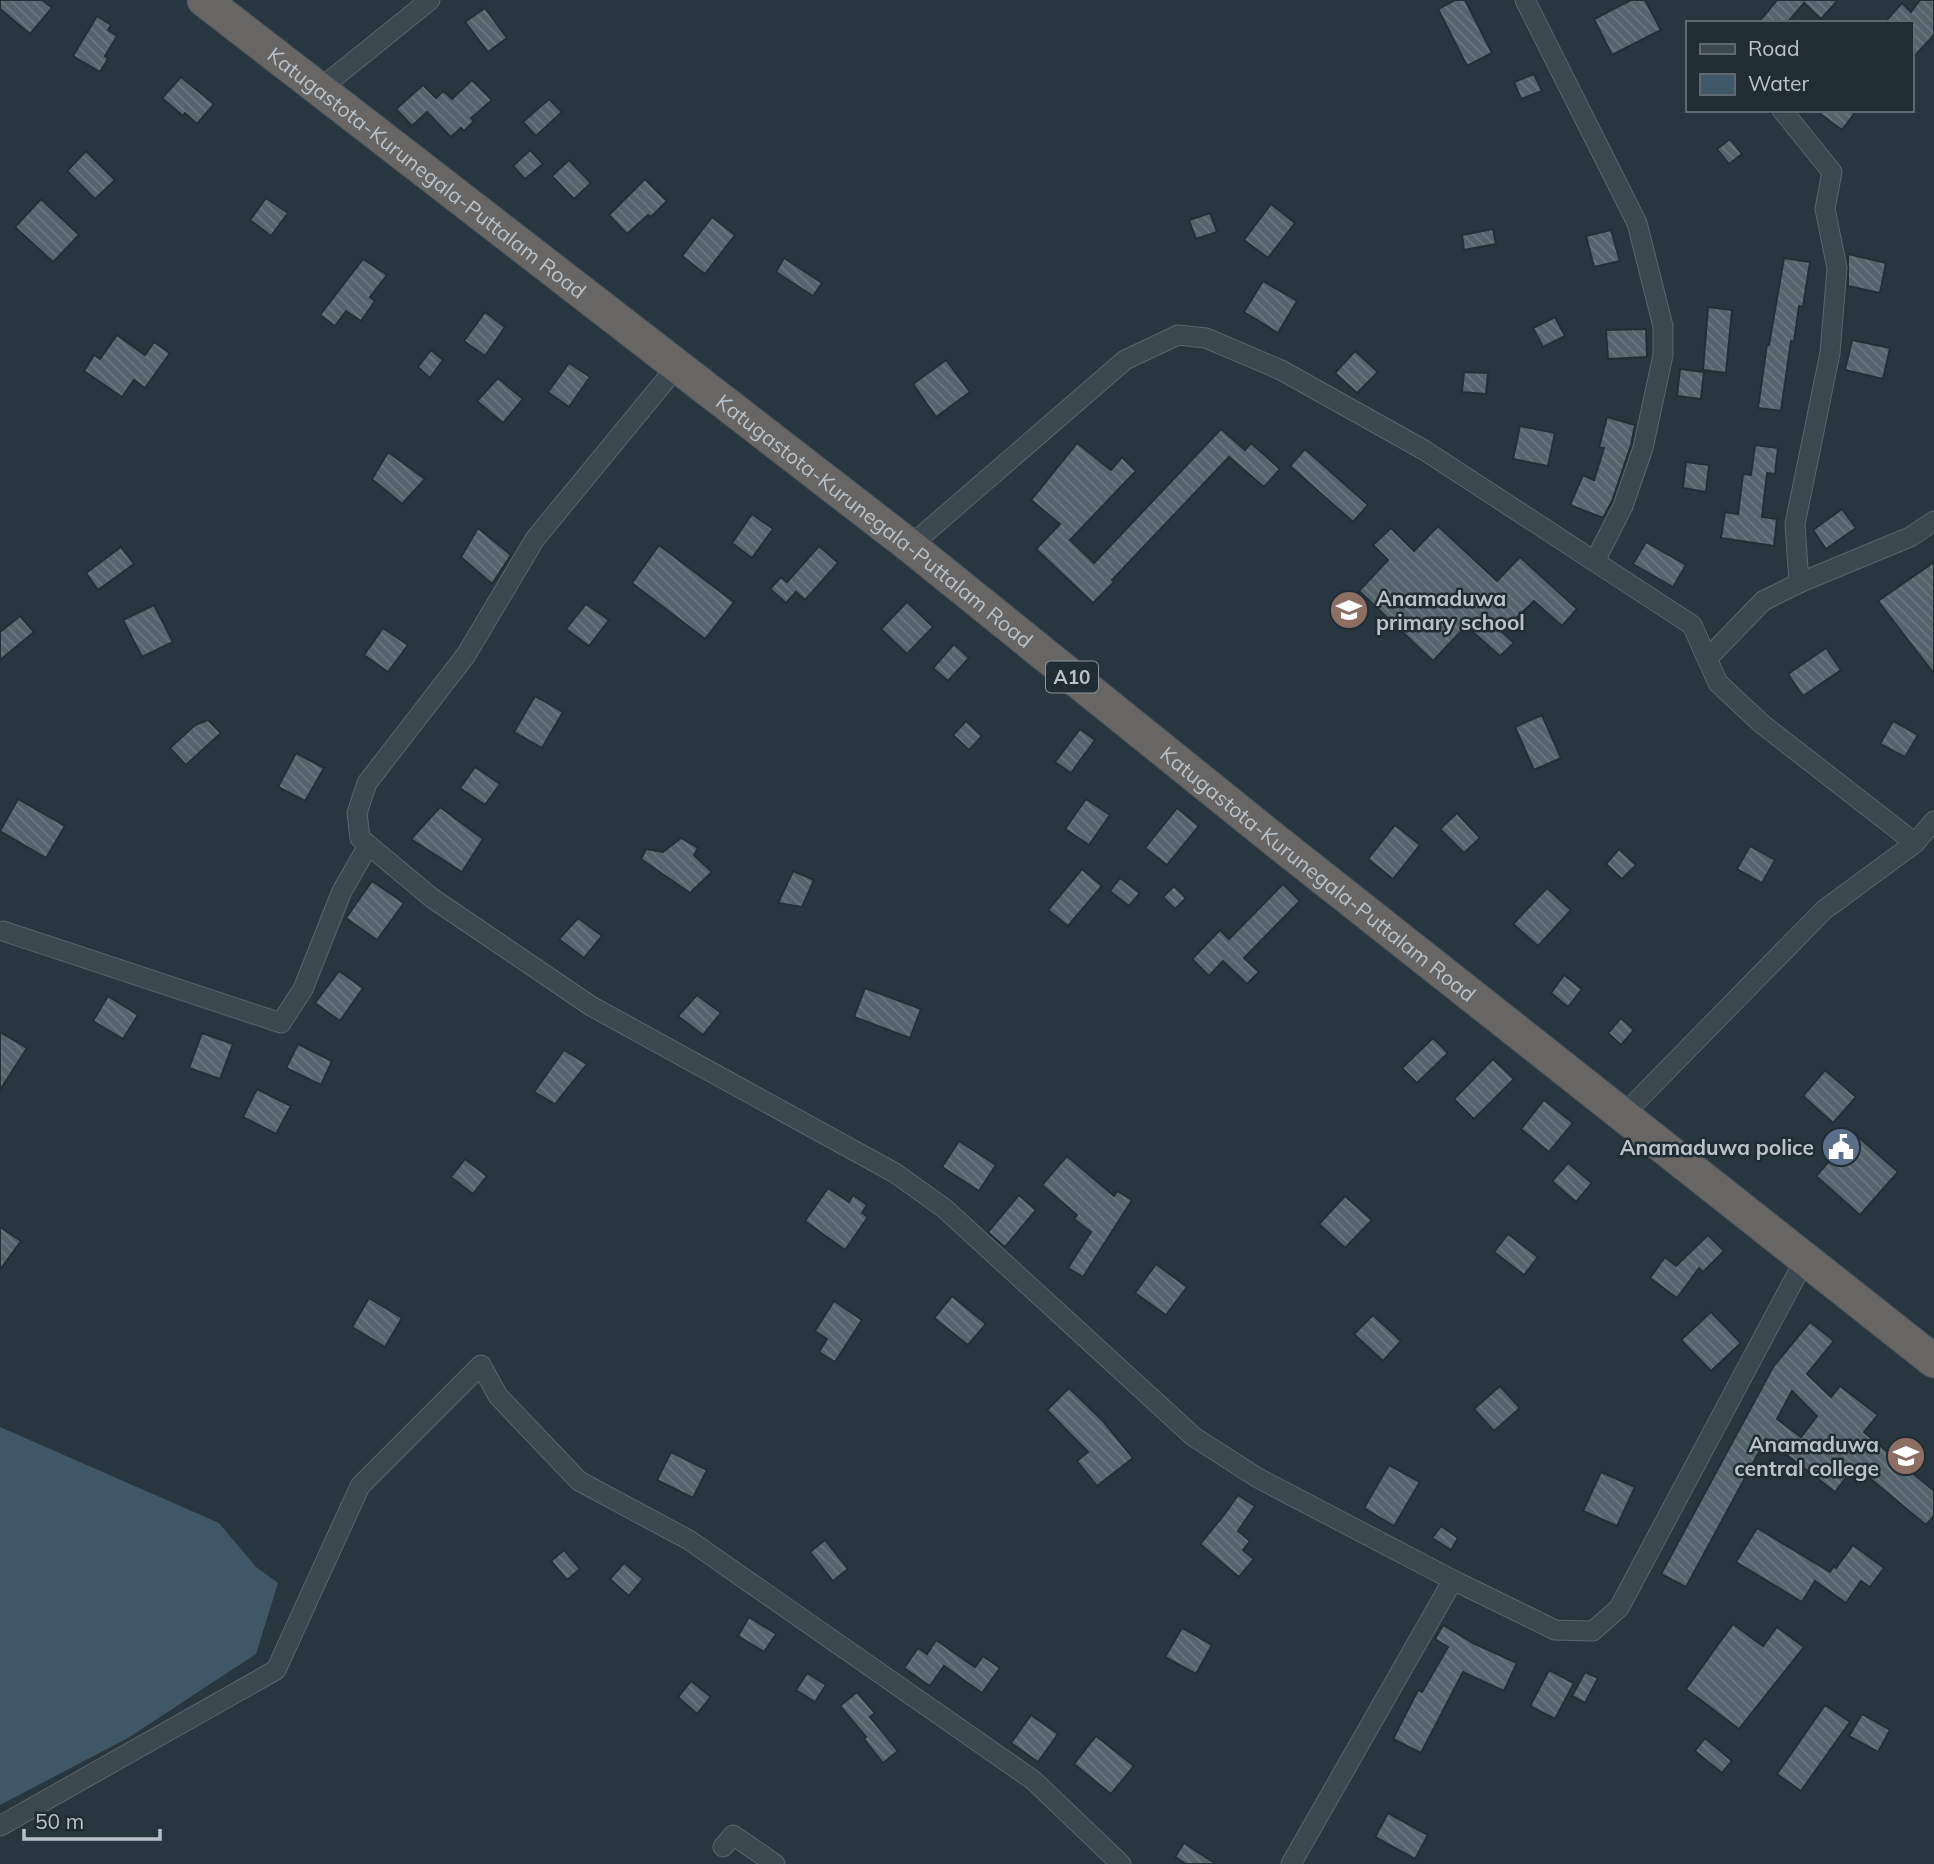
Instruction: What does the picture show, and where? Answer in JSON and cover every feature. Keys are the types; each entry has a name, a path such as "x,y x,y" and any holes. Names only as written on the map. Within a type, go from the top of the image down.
{"highway":[{"name":"Katugastota-Kurunegala-Puttalam Road","path":"204,0 910,546 1804,1261 1934,1361"}],"street":[{"path":"321,88 430,0"},
{"path":"1524,0 1637,223 1662,326 1663,355 1643,448 1623,506 1595,561"},
{"path":"1784,112 1832,172 1825,209 1837,268 1830,353 1795,524 1799,583"},
{"path":"910,546 1125,360 1178,335 1206,338 1281,370 1424,450 1692,625 1718,683 1762,724 1915,843"},
{"path":"678,365 536,540 466,655 367,783 357,813 360,838 432,898 591,1006 895,1173 944,1208 1194,1437 1258,1478 1555,1630 1592,1631 1619,1608 1804,1261"},
{"path":"1708,658 1763,601 1799,583 1910,537 1934,521"},
{"path":"1622,1116 1824,910 1915,843 1934,821"},
{"path":"3,932 281,1023 303,989 342,891 368,846"},
{"path":"0,1826 276,1670 360,1486 481,1365 498,1396 579,1481 689,1540 1033,1780 1121,1864"},
{"path":"1291,1864 1453,1580"},
{"path":"723,1847 733,1835 775,1864"}],"water":[{"path":"0,1427 219,1523 256,1567 278,1583 256,1654 128,1738 0,1805"}],"building":[{"path":"0,0 42,0 52,8 30,34 0,9"},
{"path":"1455,0 1465,0 1492,53 1467,66 1438,9"},
{"path":"1631,0 1645,0 1661,30 1612,55 1594,19"},
{"path":"1777,0 1838,0 1821,19 1804,3 1789,21 1760,21"},
{"path":"1920,0 1934,0 1934,35 1913,58 1913,21 1886,21 1902,3 1911,12"},
{"path":"485,8 507,38 488,52 465,22"},
{"path":"97,16 111,25 108,30 117,36 105,56 108,59 100,72 73,56"},
{"path":"1534,74 1542,91 1521,99 1514,82"},
{"path":"181,77 214,104 197,124 162,98"},
{"path":"472,80 492,100 471,118 474,121 464,131 461,128 451,137 427,112 412,126 396,109 423,85 436,98 443,91 452,99"},
{"path":"549,99 562,112 536,136 523,122"},
{"path":"1818,112 1856,112 1842,130"},
{"path":"1730,139 1742,154 1729,164 1717,149"},
{"path":"530,150 543,164 525,179 513,166"},
{"path":"86,151 115,180 95,199 67,171"},
{"path":"569,160 591,183 574,199 552,176"},
{"path":"645,179 667,201 651,217 648,215 627,234 609,215"},
{"path":"266,198 288,213 271,236 250,220"},
{"path":"41,199 79,235 53,262 15,227"},
{"path":"1271,204 1295,223 1268,258 1244,240"},
{"path":"1210,213 1217,232 1196,239 1189,220"},
{"path":"712,217 735,235 705,274 682,256"},
{"path":"1493,229 1496,244 1464,250 1462,235"},
{"path":"1611,230 1620,261 1594,267 1586,236"},
{"path":"1848,254 1886,263 1880,293 1848,286"},
{"path":"784,258 822,283 813,296 776,272"},
{"path":"1784,258 1810,262 1803,307 1799,306 1794,342 1791,341 1781,411 1758,408"},
{"path":"363,259 387,275 370,297 375,301 361,321 346,311 335,326 320,315"},
{"path":"1263,281 1297,301 1278,333 1244,312"},
{"path":"1708,307 1732,310 1726,373 1703,370"},
{"path":"485,312 505,327 485,356 464,341"},
{"path":"1555,317 1565,336 1543,347 1533,328"},
{"path":"1646,329 1647,357 1608,359 1606,330"},
{"path":"117,335 145,355 154,342 170,353 145,388 134,380 122,397 84,371 94,355 100,359"},
{"path":"1852,340 1890,348 1883,379 1845,370"},
{"path":"431,350 443,360 430,378 418,367"},
{"path":"1355,351 1378,372 1357,393 1335,373"},
{"path":"946,360 970,392 936,417 913,384"},
{"path":"569,363 590,377 569,407 548,392"},
{"path":"1680,369 1704,372 1701,399 1677,396"},
{"path":"1464,372 1488,373 1486,394 1462,392"},
{"path":"498,378 523,399 503,423 477,401"},
{"path":"1607,417 1635,425 1612,501 1603,518 1570,505 1583,475 1594,480 1604,448 1599,447"},
{"path":"1520,426 1555,433 1548,466 1513,459"},
{"path":"1221,429 1245,450 1251,443 1280,469 1264,487 1229,457 1093,603 1036,549 1060,524 1031,500 1077,443 1111,470 1122,457 1136,471 1070,540 1094,563"},
{"path":"1755,445 1778,448 1775,474 1767,473 1762,517 1777,519 1774,546 1721,538 1725,512 1738,514 1743,474 1751,475"},
{"path":"1305,449 1368,505 1353,522 1290,466"},
{"path":"388,452 425,479 402,504 372,479"},
{"path":"1686,462 1709,465 1706,492 1683,488"},
{"path":"1842,509 1856,528 1826,549 1813,530"},
{"path":"752,514 773,529 752,558 732,543"},
{"path":"1438,526 1497,581 1520,557 1577,609 1562,626 1534,601 1502,632 1514,643 1500,656 1466,626 1433,661 1359,591 1388,560 1373,545 1391,528 1414,551"},
{"path":"478,528 511,555 492,584 461,557"},
{"path":"1646,542 1686,565 1673,587 1633,564"},
{"path":"659,545 734,602 705,639 632,583"},
{"path":"819,546 838,563 805,600 796,592 786,603 770,589 781,577 787,582"},
{"path":"121,547 134,564 98,590 86,573"},
{"path":"1934,562 1934,674 1878,601"},
{"path":"907,602 933,627 907,654 881,629"},
{"path":"586,604 609,620 589,646 566,629"},
{"path":"154,605 173,642 142,657 123,620"},
{"path":"20,616 34,632 0,660 0,632"},
{"path":"383,628 408,645 388,672 364,655"},
{"path":"954,644 969,658 948,681 933,668"},
{"path":"1826,648 1841,670 1803,696 1788,674"},
{"path":"535,696 563,712 542,748 514,732"},
{"path":"1542,715 1561,758 1534,770 1515,727"},
{"path":"208,720 221,733 186,765 170,748 195,725"},
{"path":"966,721 982,736 969,750 953,735"},
{"path":"1893,721 1918,735 1905,757 1880,744"},
{"path":"1080,729 1095,740 1071,773 1055,762"},
{"path":"296,753 324,768 305,801 278,787"},
{"path":"475,767 500,784 485,805 460,788"},
{"path":"18,799 65,826 46,858 0,831"},
{"path":"1086,799 1110,815 1089,845 1065,829"},
{"path":"440,807 483,839 462,872 411,839"},
{"path":"1177,808 1199,826 1167,865 1145,848"},
{"path":"1457,813 1480,838 1464,853 1440,829"},
{"path":"1395,825 1420,845 1393,879 1368,859"},
{"path":"681,838 698,848 694,855 712,872 690,893 641,859 646,849 663,852"},
{"path":"1750,846 1775,860 1762,883 1737,869"},
{"path":"1619,849 1636,865 1622,879 1606,864"},
{"path":"1082,869 1102,886 1068,926 1048,910"},
{"path":"793,871 814,880 802,907 778,903"},
{"path":"1120,878 1140,893 1129,906 1110,891"},
{"path":"372,881 404,903 377,940 346,918"},
{"path":"1283,884 1300,901 1244,958 1259,972 1247,984 1223,961 1209,976 1192,959 1220,930 1229,939"},
{"path":"1174,886 1186,898 1175,909 1163,897"},
{"path":"1547,888 1571,910 1538,946 1513,924"},
{"path":"578,918 602,936 584,958 559,939"},
{"path":"339,971 363,988 340,1021 315,1003"},
{"path":"1564,975 1582,989 1568,1007 1551,993"},
{"path":"865,988 921,1009 910,1038 854,1017"},
{"path":"697,995 721,1013 703,1035 678,1016"},
{"path":"108,996 138,1015 123,1039 93,1021"},
{"path":"1621,1018 1634,1030 1621,1045 1608,1033"},
{"path":"0,1032 27,1048 0,1090"},
{"path":"202,1033 233,1044 220,1079 189,1068"},
{"path":"1433,1038 1448,1053 1417,1083 1402,1068"},
{"path":"298,1044 332,1061 321,1085 286,1068"},
{"path":"564,1050 587,1064 555,1104 534,1092"},
{"path":"1493,1059 1514,1079 1474,1119 1454,1099"},
{"path":"1825,1070 1856,1097 1833,1123 1803,1096"},
{"path":"257,1089 291,1106 276,1134 243,1117"},
{"path":"1544,1100 1573,1123 1549,1152 1521,1129"},
{"path":"1854,1133 1898,1172 1860,1215 1816,1176"},
{"path":"959,1141 996,1165 979,1191 942,1167"},
{"path":"1067,1156 1114,1196 1117,1191 1132,1200 1083,1277 1068,1268 1091,1232 1074,1219 1077,1215 1042,1185"},
{"path":"465,1159 487,1176 473,1194 451,1177"},
{"path":"1568,1163 1592,1183 1576,1202 1552,1181"},
{"path":"828,1188 849,1202 853,1195 867,1205 862,1213 868,1217 845,1250 805,1221"},
{"path":"1019,1195 1036,1210 1005,1247 988,1232"},
{"path":"1345,1196 1372,1220 1345,1248 1319,1224"},
{"path":"0,1227 21,1241 0,1270"},
{"path":"1508,1234 1538,1257 1524,1275 1494,1252"},
{"path":"1708,1235 1724,1251 1703,1272 1699,1268 1677,1298 1650,1278 1665,1257 1676,1266"},
{"path":"1156,1264 1187,1287 1166,1315 1135,1293"},
{"path":"952,1296 986,1324 968,1345 934,1318"},
{"path":"369,1298 402,1318 385,1347 352,1327"},
{"path":"834,1301 862,1320 835,1362 819,1352 827,1339 815,1331"},
{"path":"1711,1312 1741,1343 1711,1371 1681,1340"},
{"path":"1373,1315 1401,1341 1383,1361 1354,1334"},
{"path":"1810,1322 1834,1341 1807,1374 1831,1397 1840,1386 1878,1415 1864,1432 1934,1491 1934,1516 1926,1525 1855,1466 1835,1492 1766,1439 1686,1587 1661,1574 1773,1367","holes":["1792,1391 1817,1416 1801,1437 1777,1419"]},
{"path":"1500,1386 1520,1408 1494,1431 1474,1409"},
{"path":"1069,1388 1103,1421 1133,1458 1097,1486 1077,1461 1088,1452 1047,1410"},
{"path":"671,1452 707,1470 693,1498 657,1480"},
{"path":"1389,1465 1420,1482 1394,1526 1364,1508"},
{"path":"1601,1472 1635,1487 1617,1526 1583,1511"},
{"path":"1238,1495 1255,1506 1238,1531 1250,1541 1243,1550 1254,1559 1239,1577 1200,1544"},
{"path":"1441,1526 1458,1538 1451,1550 1432,1538"},
{"path":"1757,1528 1830,1572 1853,1545 1884,1568 1870,1587 1861,1581 1846,1603 1815,1581 1802,1602 1736,1562"},
{"path":"825,1540 848,1569 833,1581 810,1552"},
{"path":"564,1550 580,1569 567,1580 551,1561"},
{"path":"624,1563 643,1579 629,1596 610,1579"},
{"path":"749,1617 776,1634 764,1652 738,1636"},
{"path":"1733,1624 1763,1646 1777,1627 1804,1647 1739,1729 1686,1689"},
{"path":"1443,1625 1473,1643 1517,1663 1504,1691 1463,1672 1421,1753 1393,1739 1418,1690 1422,1692 1448,1647 1435,1639"},
{"path":"1182,1628 1212,1645 1196,1674 1165,1657"},
{"path":"936,1640 975,1667 983,1656 1000,1668 982,1693 944,1666 930,1686 904,1668 918,1648 927,1654"},
{"path":"1549,1670 1574,1683 1555,1719 1530,1706"},
{"path":"1585,1672 1598,1678 1585,1703 1572,1696"},
{"path":"807,1673 826,1685 815,1702 796,1690"},
{"path":"691,1681 711,1697 697,1714 678,1697"},
{"path":"857,1692 875,1713 870,1717 898,1751 883,1763 840,1706"},
{"path":"1825,1705 1850,1722 1801,1791 1777,1774"},
{"path":"1862,1714 1890,1730 1878,1752 1849,1736"},
{"path":"1031,1715 1058,1734 1038,1762 1011,1743"},
{"path":"1096,1736 1134,1766 1111,1794 1074,1764"},
{"path":"1705,1738 1732,1761 1722,1773 1695,1751"},
{"path":"1388,1813 1428,1835 1415,1859 1375,1837"},
{"path":"1184,1843 1216,1864 1186,1864 1175,1857"}],"place":[{"name":"Anamaduwa primary school","path":"1349,610"},
{"name":"Anamaduwa police","path":"1841,1147"},
{"name":"Anamaduwa central college","path":"1906,1456"}]}
